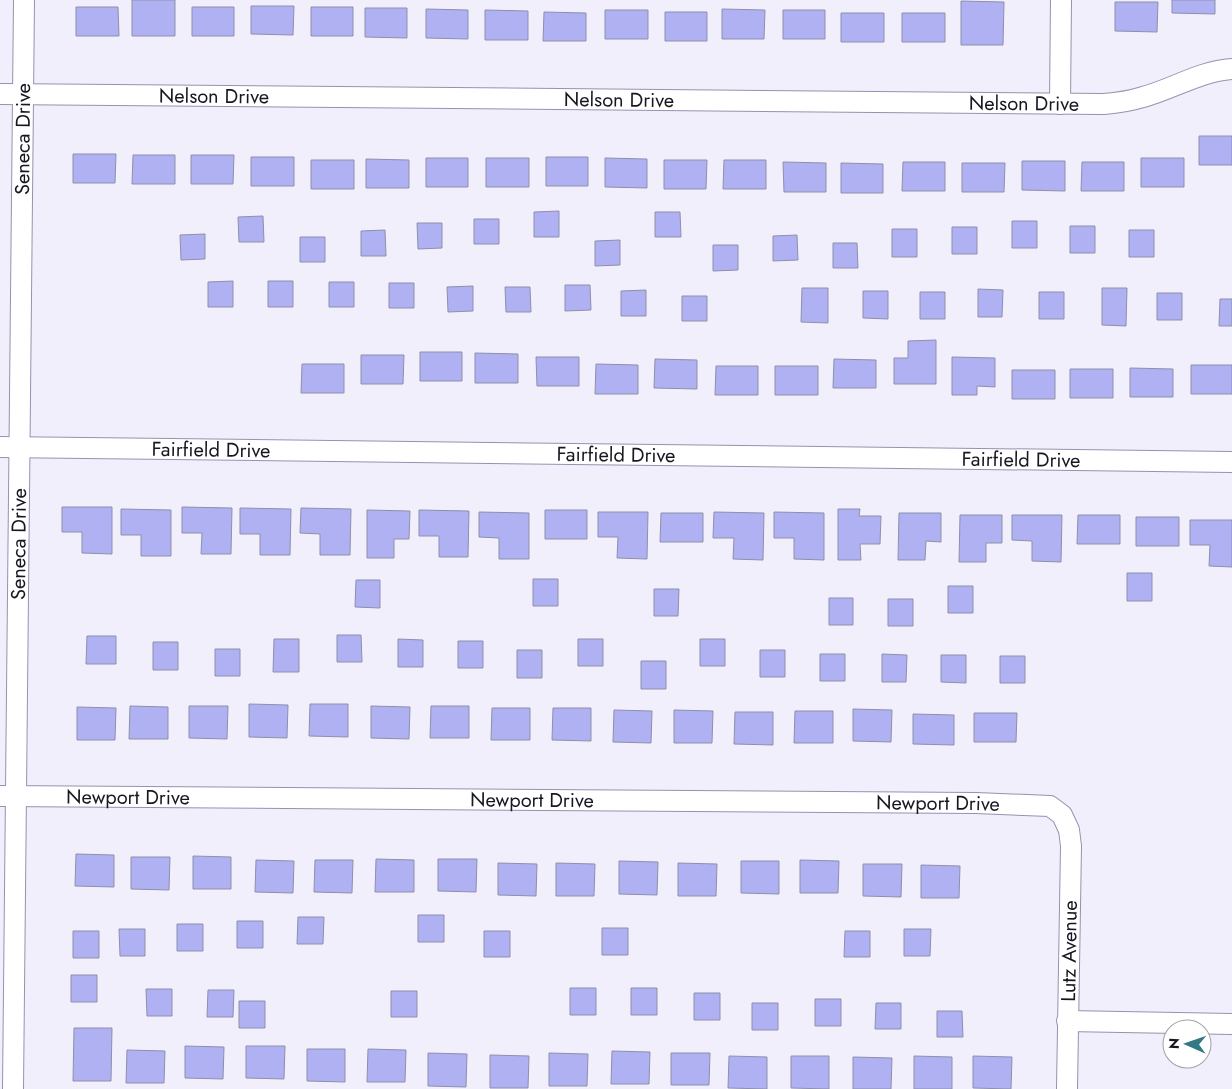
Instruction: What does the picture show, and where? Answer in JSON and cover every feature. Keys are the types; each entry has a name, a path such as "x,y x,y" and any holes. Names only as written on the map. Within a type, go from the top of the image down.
{"street":[{"name":"Seneca Drive","path":"13,1089 8,796 10,447 24,94 24,0"},
{"path":"1060,104 1061,0"},
{"name":"Nelson Drive","path":"0,94 1060,104 1122,102 1144,97 1197,76 1232,69"},
{"name":"Fairfield Drive","path":"10,447 1232,462"},
{"name":"Newport Drive","path":"8,796 976,803 1050,806 1062,815"},
{"name":"Lutz Avenue","path":"1062,815 1069,830 1071,846 1067,1089"},
{"path":"1067,1021 1232,1024"}],"building":[{"path":"132,0 175,0 175,36 132,36"},
{"path":"1172,0 1215,0 1215,14 1172,13"},
{"path":"961,1 1004,2 1003,45 961,45"},
{"path":"1115,2 1158,2 1157,32 1115,31"},
{"path":"251,6 294,6 293,35 251,34"},
{"path":"76,7 118,7 119,36 76,36"},
{"path":"192,7 234,7 234,36 192,36"},
{"path":"311,7 353,7 353,36 311,36"},
{"path":"365,8 407,8 407,38 365,37"},
{"path":"426,9 468,10 468,39 426,38"},
{"path":"722,9 765,10 764,39 722,39"},
{"path":"485,10 528,11 528,40 485,40"},
{"path":"605,10 648,10 648,39 605,39"},
{"path":"783,10 825,10 825,39 783,39"},
{"path":"544,12 586,13 586,41 543,41"},
{"path":"665,12 707,12 707,41 665,41"},
{"path":"841,13 884,13 884,42 841,42"},
{"path":"902,13 945,13 945,42 902,42"},
{"path":"1199,136 1232,136 1232,165 1199,165"},
{"path":"73,154 116,154 115,183 73,183"},
{"path":"133,155 175,155 175,184 132,184"},
{"path":"191,155 234,155 233,184 191,184"},
{"path":"251,157 294,157 294,186 251,186"},
{"path":"546,157 588,157 588,186 546,186"},
{"path":"426,158 468,158 468,187 426,187"},
{"path":"486,158 529,158 529,187 486,187"},
{"path":"605,158 647,159 647,188 605,187"},
{"path":"1141,158 1184,158 1184,187 1141,187"},
{"path":"366,159 409,160 409,188 366,188"},
{"path":"311,160 354,160 354,189 311,189"},
{"path":"664,160 707,160 706,189 664,189"},
{"path":"724,160 766,160 766,189 723,189"},
{"path":"1022,161 1065,161 1065,191 1022,190"},
{"path":"783,162 826,163 826,192 784,192"},
{"path":"903,162 945,162 945,191 902,191"},
{"path":"1082,162 1124,162 1124,191 1081,191"},
{"path":"841,163 883,164 883,193 841,193"},
{"path":"962,163 1005,163 1004,192 962,192"},
{"path":"559,211 559,237 534,237 534,212"},
{"path":"655,212 680,212 681,237 655,237"},
{"path":"263,216 264,242 239,242 238,217"},
{"path":"474,219 499,219 499,244 474,244"},
{"path":"1012,221 1037,221 1037,248 1012,248"},
{"path":"417,223 442,223 442,248 418,249"},
{"path":"1070,226 1095,226 1095,253 1070,253"},
{"path":"952,227 977,227 977,254 952,254"},
{"path":"892,229 917,229 917,257 892,257"},
{"path":"385,230 386,256 361,256 361,231"},
{"path":"1129,230 1154,230 1154,257 1129,257"},
{"path":"205,234 205,259 181,260 180,235"},
{"path":"797,235 798,260 773,261 773,236"},
{"path":"300,237 325,237 325,262 300,262"},
{"path":"620,240 620,265 595,266 595,241"},
{"path":"833,243 857,243 858,268 833,268"},
{"path":"713,245 738,245 738,270 713,271"},
{"path":"233,281 233,307 208,307 208,282"},
{"path":"268,281 293,281 293,307 268,307"},
{"path":"329,282 354,282 354,307 329,307"},
{"path":"389,283 414,283 414,308 389,308"},
{"path":"565,285 590,285 591,310 565,311"},
{"path":"473,286 473,311 448,312 447,287"},
{"path":"505,287 530,287 531,312 506,312"},
{"path":"802,288 828,288 828,323 801,322"},
{"path":"1102,288 1127,288 1126,326 1102,325"},
{"path":"978,289 1003,290 1002,317 978,317"},
{"path":"646,290 646,316 621,316 621,291"},
{"path":"863,291 888,291 888,319 863,318"},
{"path":"920,292 945,292 945,319 920,319"},
{"path":"1039,292 1064,292 1064,319 1039,319"},
{"path":"1157,293 1182,293 1182,320 1157,320"},
{"path":"682,296 707,296 707,321 682,321"},
{"path":"1220,299 1232,299 1232,326 1219,326"},
{"path":"936,340 936,384 894,384 894,358 908,358 908,341"},
{"path":"420,352 462,352 462,381 420,381"},
{"path":"475,353 518,354 518,383 475,383"},
{"path":"361,355 404,355 403,384 361,384"},
{"path":"536,357 579,357 579,386 537,386"},
{"path":"952,357 995,358 995,387 977,386 977,395 952,395"},
{"path":"655,359 697,360 697,389 654,388"},
{"path":"834,359 876,360 876,388 833,388"},
{"path":"302,364 344,364 344,393 301,393"},
{"path":"596,364 638,365 638,394 595,394"},
{"path":"1191,365 1232,365 1232,394 1191,394"},
{"path":"716,366 758,366 758,395 715,395"},
{"path":"775,366 818,366 818,395 775,395"},
{"path":"1130,368 1173,369 1173,397 1130,397"},
{"path":"1070,369 1113,369 1113,398 1070,398"},
{"path":"1012,370 1055,370 1055,399 1012,399"},
{"path":"62,507 112,507 112,554 82,553 82,532 62,532"},
{"path":"182,507 232,508 231,554 201,554 202,533 182,533"},
{"path":"240,508 291,509 290,555 260,555 260,534 240,534"},
{"path":"301,508 351,509 350,555 320,555 320,534 300,533"},
{"path":"121,509 171,510 171,556 141,556 141,535 121,535"},
{"path":"838,509 860,509 859,516 881,516 880,544 860,544 861,560 838,560"},
{"path":"367,510 410,511 409,539 394,539 394,558 367,558"},
{"path":"419,510 469,511 468,557 439,557 439,536 419,536"},
{"path":"545,510 587,510 587,539 545,539"},
{"path":"479,512 529,513 529,559 499,559 499,538 479,537"},
{"path":"598,512 648,512 647,559 617,558 618,537 598,537"},
{"path":"714,512 764,513 763,560 733,559 734,538 713,538"},
{"path":"774,512 824,513 824,560 794,559 794,538 774,538"},
{"path":"661,513 703,513 703,542 660,542"},
{"path":"899,513 941,513 941,542 926,541 925,560 898,560"},
{"path":"960,515 1002,515 1002,543 986,543 986,562 959,562"},
{"path":"1012,515 1062,515 1061,562 1032,561 1032,541 1012,540"},
{"path":"1078,515 1120,515 1120,544 1077,544"},
{"path":"1136,517 1179,517 1179,546 1136,546"},
{"path":"1190,520 1232,520 1232,567 1209,566 1210,545 1190,545"},
{"path":"1127,573 1152,573 1152,601 1127,601"},
{"path":"533,579 558,579 558,606 533,606"},
{"path":"356,580 380,580 380,608 355,607"},
{"path":"948,586 973,586 973,613 948,613"},
{"path":"654,589 679,589 678,616 654,616"},
{"path":"829,598 853,598 853,625 829,625"},
{"path":"888,599 913,599 913,626 888,626"},
{"path":"337,635 361,635 362,662 337,662"},
{"path":"87,636 116,636 116,664 86,664"},
{"path":"274,639 299,639 299,672 273,672"},
{"path":"398,639 423,640 423,667 398,667"},
{"path":"578,639 603,639 603,666 578,666"},
{"path":"700,639 725,639 725,666 700,666"},
{"path":"458,641 483,641 483,668 458,668"},
{"path":"153,642 178,642 178,670 153,670"},
{"path":"215,649 240,649 240,676 215,676"},
{"path":"517,650 542,650 542,678 517,678"},
{"path":"760,650 785,650 785,677 760,677"},
{"path":"820,654 845,654 845,681 820,681"},
{"path":"882,654 907,655 906,682 882,682"},
{"path":"941,655 966,655 966,683 941,682"},
{"path":"1000,656 1025,656 1025,683 1000,683"},
{"path":"641,661 666,661 666,689 641,689"},
{"path":"249,704 288,705 287,738 249,737"},
{"path":"310,704 348,704 348,737 309,736"},
{"path":"130,706 168,707 168,739 129,739"},
{"path":"189,706 228,706 227,739 189,738"},
{"path":"371,706 410,707 409,739 371,738"},
{"path":"431,706 469,706 469,738 430,738"},
{"path":"77,707 116,708 115,740 77,740"},
{"path":"492,708 530,708 530,740 491,740"},
{"path":"553,708 591,708 591,741 552,740"},
{"path":"853,709 892,710 891,742 853,741"},
{"path":"614,710 652,711 651,743 613,742"},
{"path":"674,710 713,711 712,743 674,743"},
{"path":"795,711 833,711 833,743 794,743"},
{"path":"735,712 773,712 773,745 734,744"},
{"path":"974,713 1017,713 1016,742 974,742"},
{"path":"913,714 954,715 954,745 913,744"},
{"path":"76,854 114,855 114,887 75,886"},
{"path":"193,856 231,857 231,889 193,889"},
{"path":"131,857 170,857 169,890 131,889"},
{"path":"376,859 414,860 414,892 375,892"},
{"path":"438,859 477,859 476,892 438,891"},
{"path":"256,860 294,861 293,893 255,892"},
{"path":"315,860 353,860 352,893 314,892"},
{"path":"800,860 839,861 838,893 800,893"},
{"path":"619,861 658,862 657,895 619,894"},
{"path":"741,861 779,861 779,894 741,893"},
{"path":"498,863 537,864 536,896 498,895"},
{"path":"556,863 595,864 594,896 556,896"},
{"path":"678,863 717,864 716,896 678,896"},
{"path":"863,864 902,864 901,897 863,896"},
{"path":"921,865 960,866 959,898 921,898"},
{"path":"418,915 444,915 444,942 418,942"},
{"path":"298,917 324,917 323,944 297,944"},
{"path":"237,921 263,921 263,948 237,948"},
{"path":"177,924 203,924 203,951 177,951"},
{"path":"602,928 628,928 628,955 602,955"},
{"path":"119,929 145,929 145,956 120,956"},
{"path":"904,929 931,929 930,956 904,956"},
{"path":"73,931 99,931 99,958 73,958"},
{"path":"484,931 510,931 510,957 484,957"},
{"path":"845,931 870,931 870,957 844,957"},
{"path":"71,975 97,975 97,1002 71,1002"},
{"path":"570,988 596,988 596,1015 570,1015"},
{"path":"631,988 657,988 657,1015 631,1015"},
{"path":"146,989 172,989 172,1016 147,1016"},
{"path":"208,990 234,990 233,1017 207,1017"},
{"path":"391,991 417,991 417,1017 391,1017"},
{"path":"694,993 720,993 720,1020 694,1020"},
{"path":"815,999 841,999 841,1026 815,1026"},
{"path":"239,1001 265,1001 265,1028 239,1028"},
{"path":"752,1003 778,1003 778,1030 752,1030"},
{"path":"876,1003 901,1003 901,1029 875,1029"},
{"path":"937,1011 962,1011 963,1037 937,1037"},
{"path":"74,1028 112,1028 111,1081 73,1081"},
{"path":"185,1046 224,1047 223,1079 185,1078"},
{"path":"246,1046 285,1046 284,1079 246,1078"},
{"path":"307,1049 345,1049 345,1082 307,1081"},
{"path":"368,1049 406,1050 405,1082 367,1082"},
{"path":"127,1050 165,1051 164,1083 126,1083"},
{"path":"612,1051 650,1052 649,1084 611,1084"},
{"path":"428,1053 467,1054 466,1087 428,1086"},
{"path":"549,1053 588,1054 587,1086 549,1086"},
{"path":"671,1053 710,1053 709,1085 671,1085"},
{"path":"490,1055 529,1056 528,1088 490,1088"},
{"path":"729,1056 767,1057 767,1089 728,1088"},
{"path":"791,1056 829,1056 829,1089 791,1088"},
{"path":"914,1056 952,1057 952,1089 914,1089"},
{"path":"973,1056 1012,1057 1011,1089 973,1088"},
{"path":"853,1057 892,1058 891,1089 853,1089"}]}
